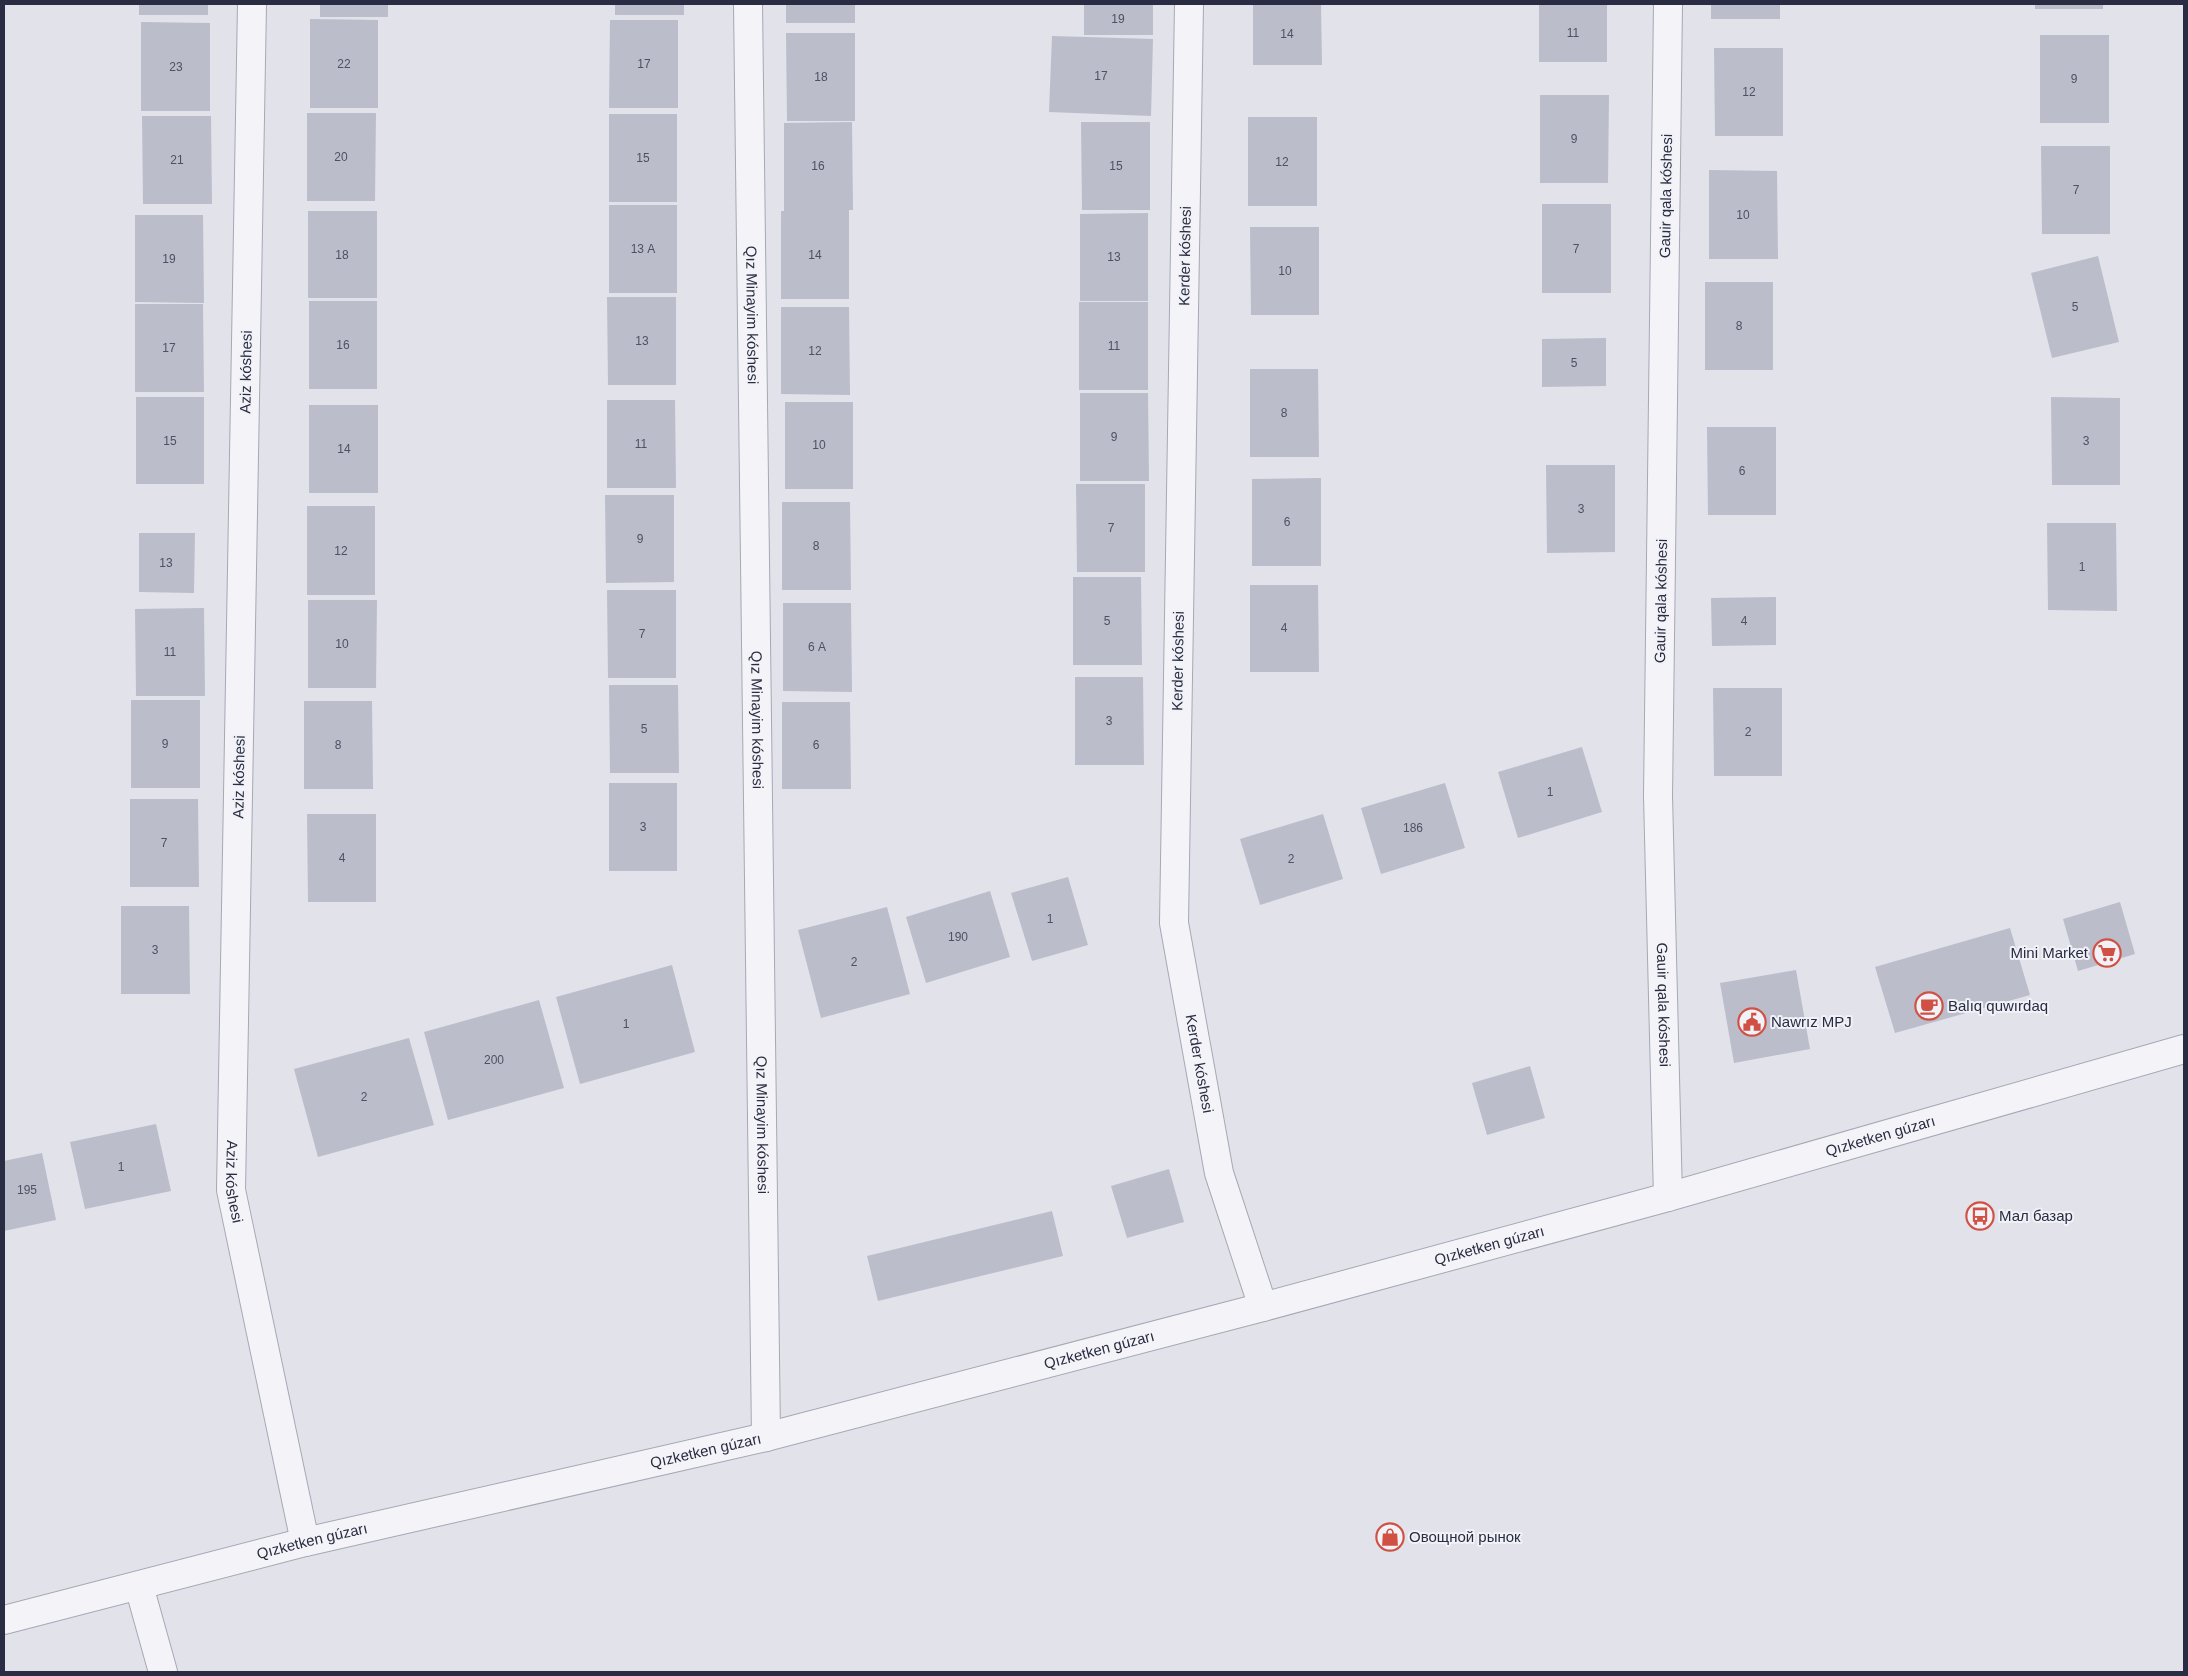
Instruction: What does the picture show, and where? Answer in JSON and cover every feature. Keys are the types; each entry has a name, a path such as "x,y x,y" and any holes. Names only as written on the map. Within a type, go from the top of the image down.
{"street":[{"name":"Aziz kóshesi","path":"252,4 231,1190 305,1542"},
{"name":"Qız Minayim kóshesi","path":"748,4 766,1437"},
{"name":"Kerder kóshesi","path":"1189,4 1174,923 1219,1173 1263,1307"},
{"name":"Gauir qala kóshesi","path":"1668,4 1658,796 1668,1197"},
{"name":"Qızketken gúzarı","path":"4,1620 305,1542 766,1437 1263,1307 1668,1197 2184,1049"},
{"path":"139,1586 163,1672"}],"building":[{"path":"139,4 208,4 208,15 139,15"},
{"path":"320,4 388,4 388,17 320,17"},
{"path":"615,4 684,4 684,15 615,15"},
{"path":"786,4 855,4 855,23 786,23"},
{"path":"1084,4 1153,4 1153,35 1084,35"},
{"path":"1253,4 1321,4 1322,65 1253,65"},
{"path":"1539,4 1607,4 1607,62 1539,62"},
{"path":"1711,4 1780,4 1780,19 1711,19"},
{"path":"2035,4 2103,4 2103,9 2035,9"},
{"path":"310,19 378,20 378,108 310,108"},
{"path":"610,20 678,20 678,108 609,108"},
{"path":"141,22 210,23 210,111 141,111"},
{"path":"786,33 855,33 855,121 787,121"},
{"path":"2040,35 2109,35 2109,123 2040,123"},
{"path":"1052,36 1153,39 1151,116 1049,112"},
{"path":"1714,48 1783,48 1783,136 1715,136"},
{"path":"1540,95 1609,95 1608,183 1540,183"},
{"path":"307,113 376,113 375,201 307,201"},
{"path":"609,114 677,114 677,202 609,202"},
{"path":"142,116 211,116 212,204 143,204"},
{"path":"1248,117 1317,117 1317,206 1248,206"},
{"path":"852,122 853,210 849,210 849,299 781,299 784,123"},
{"path":"1081,122 1150,122 1150,210 1082,210"},
{"path":"2041,146 2110,146 2110,234 2042,234"},
{"path":"1709,170 1777,171 1778,259 1709,259"},
{"path":"1542,204 1611,204 1611,293 1542,293"},
{"path":"609,205 677,205 677,293 609,293"},
{"path":"308,211 377,211 377,298 308,298"},
{"path":"1148,213 1148,301 1080,301 1080,214"},
{"path":"135,215 203,215 204,303 135,302"},
{"path":"1250,227 1319,227 1319,315 1251,315"},
{"path":"2098,256 2119,342 2052,358 2031,273"},
{"path":"1705,282 1773,282 1773,370 1705,370"},
{"path":"607,297 676,297 676,385 608,385"},
{"path":"309,301 377,301 377,389 309,389"},
{"path":"1079,302 1148,302 1148,390 1079,390"},
{"path":"135,304 203,304 204,392 135,392"},
{"path":"781,307 849,307 850,395 781,394"},
{"path":"1606,338 1606,386 1542,387 1542,339"},
{"path":"1250,369 1318,369 1319,457 1250,457"},
{"path":"1080,393 1148,393 1149,481 1080,481"},
{"path":"136,397 204,397 204,484 136,484"},
{"path":"2051,397 2120,398 2120,485 2052,485"},
{"path":"607,400 675,400 676,488 607,488"},
{"path":"785,402 853,402 853,489 785,489"},
{"path":"309,405 378,405 378,493 309,493"},
{"path":"1707,427 1776,427 1776,515 1708,515"},
{"path":"1546,465 1615,465 1615,552 1547,553"},
{"path":"1321,478 1321,566 1252,566 1252,479"},
{"path":"1076,484 1145,484 1145,572 1077,572"},
{"path":"605,495 674,495 674,582 606,583"},
{"path":"782,502 850,502 851,590 782,590"},
{"path":"307,506 375,506 375,595 307,595"},
{"path":"2047,523 2116,523 2117,611 2048,610"},
{"path":"139,533 195,533 194,593 139,592"},
{"path":"1073,577 1141,577 1142,665 1073,665"},
{"path":"1250,585 1318,585 1319,672 1250,672"},
{"path":"607,590 676,590 676,678 608,678"},
{"path":"1776,597 1776,645 1712,646 1711,598"},
{"path":"308,600 377,600 376,688 308,688"},
{"path":"783,603 851,603 852,692 783,691"},
{"path":"204,608 205,696 136,696 135,609"},
{"path":"1075,677 1143,677 1144,765 1075,765"},
{"path":"609,685 678,685 679,773 610,773"},
{"path":"1713,688 1782,688 1782,776 1714,776"},
{"path":"131,700 200,700 200,788 131,788"},
{"path":"304,701 372,701 373,789 304,789"},
{"path":"782,702 850,702 851,789 782,789"},
{"path":"1582,747 1602,812 1518,838 1498,772"},
{"path":"609,783 677,783 677,871 609,871"},
{"path":"1445,783 1465,848 1381,874 1361,808"},
{"path":"130,799 198,799 199,887 130,887"},
{"path":"307,814 376,814 376,902 308,902"},
{"path":"1323,814 1343,879 1260,905 1240,839"},
{"path":"1068,877 1088,945 1032,961 1011,893"},
{"path":"990,891 1010,957 926,983 906,917"},
{"path":"2120,902 2135,954 2078,971 2063,919"},
{"path":"121,906 189,906 190,994 121,994"},
{"path":"887,907 910,994 821,1018 798,930"},
{"path":"2010,928 2030,995 1895,1033 1875,967"},
{"path":"672,965 695,1052 580,1084 556,997"},
{"path":"1796,970 1810,1049 1734,1063 1720,983"},
{"path":"539,1000 564,1088 448,1120 424,1032"},
{"path":"409,1038 434,1125 318,1157 294,1069"},
{"path":"1530,1066 1545,1118 1487,1135 1472,1083"},
{"path":"156,1124 171,1191 85,1209 70,1142"},
{"path":"42,1153 56,1220 4,1231 4,1161"},
{"path":"1169,1169 1184,1222 1127,1238 1111,1186"},
{"path":"1052,1211 1063,1256 878,1301 867,1256"}],"place":[{"name":"Mini Market","path":"2107,953"},
{"name":"Balıq quwırdaq","path":"1929,1006"},
{"name":"Nawrız MPJ","path":"1752,1022"},
{"name":"Мал базар","path":"1980,1216"},
{"name":"Овощной рынок","path":"1390,1537"}]}
